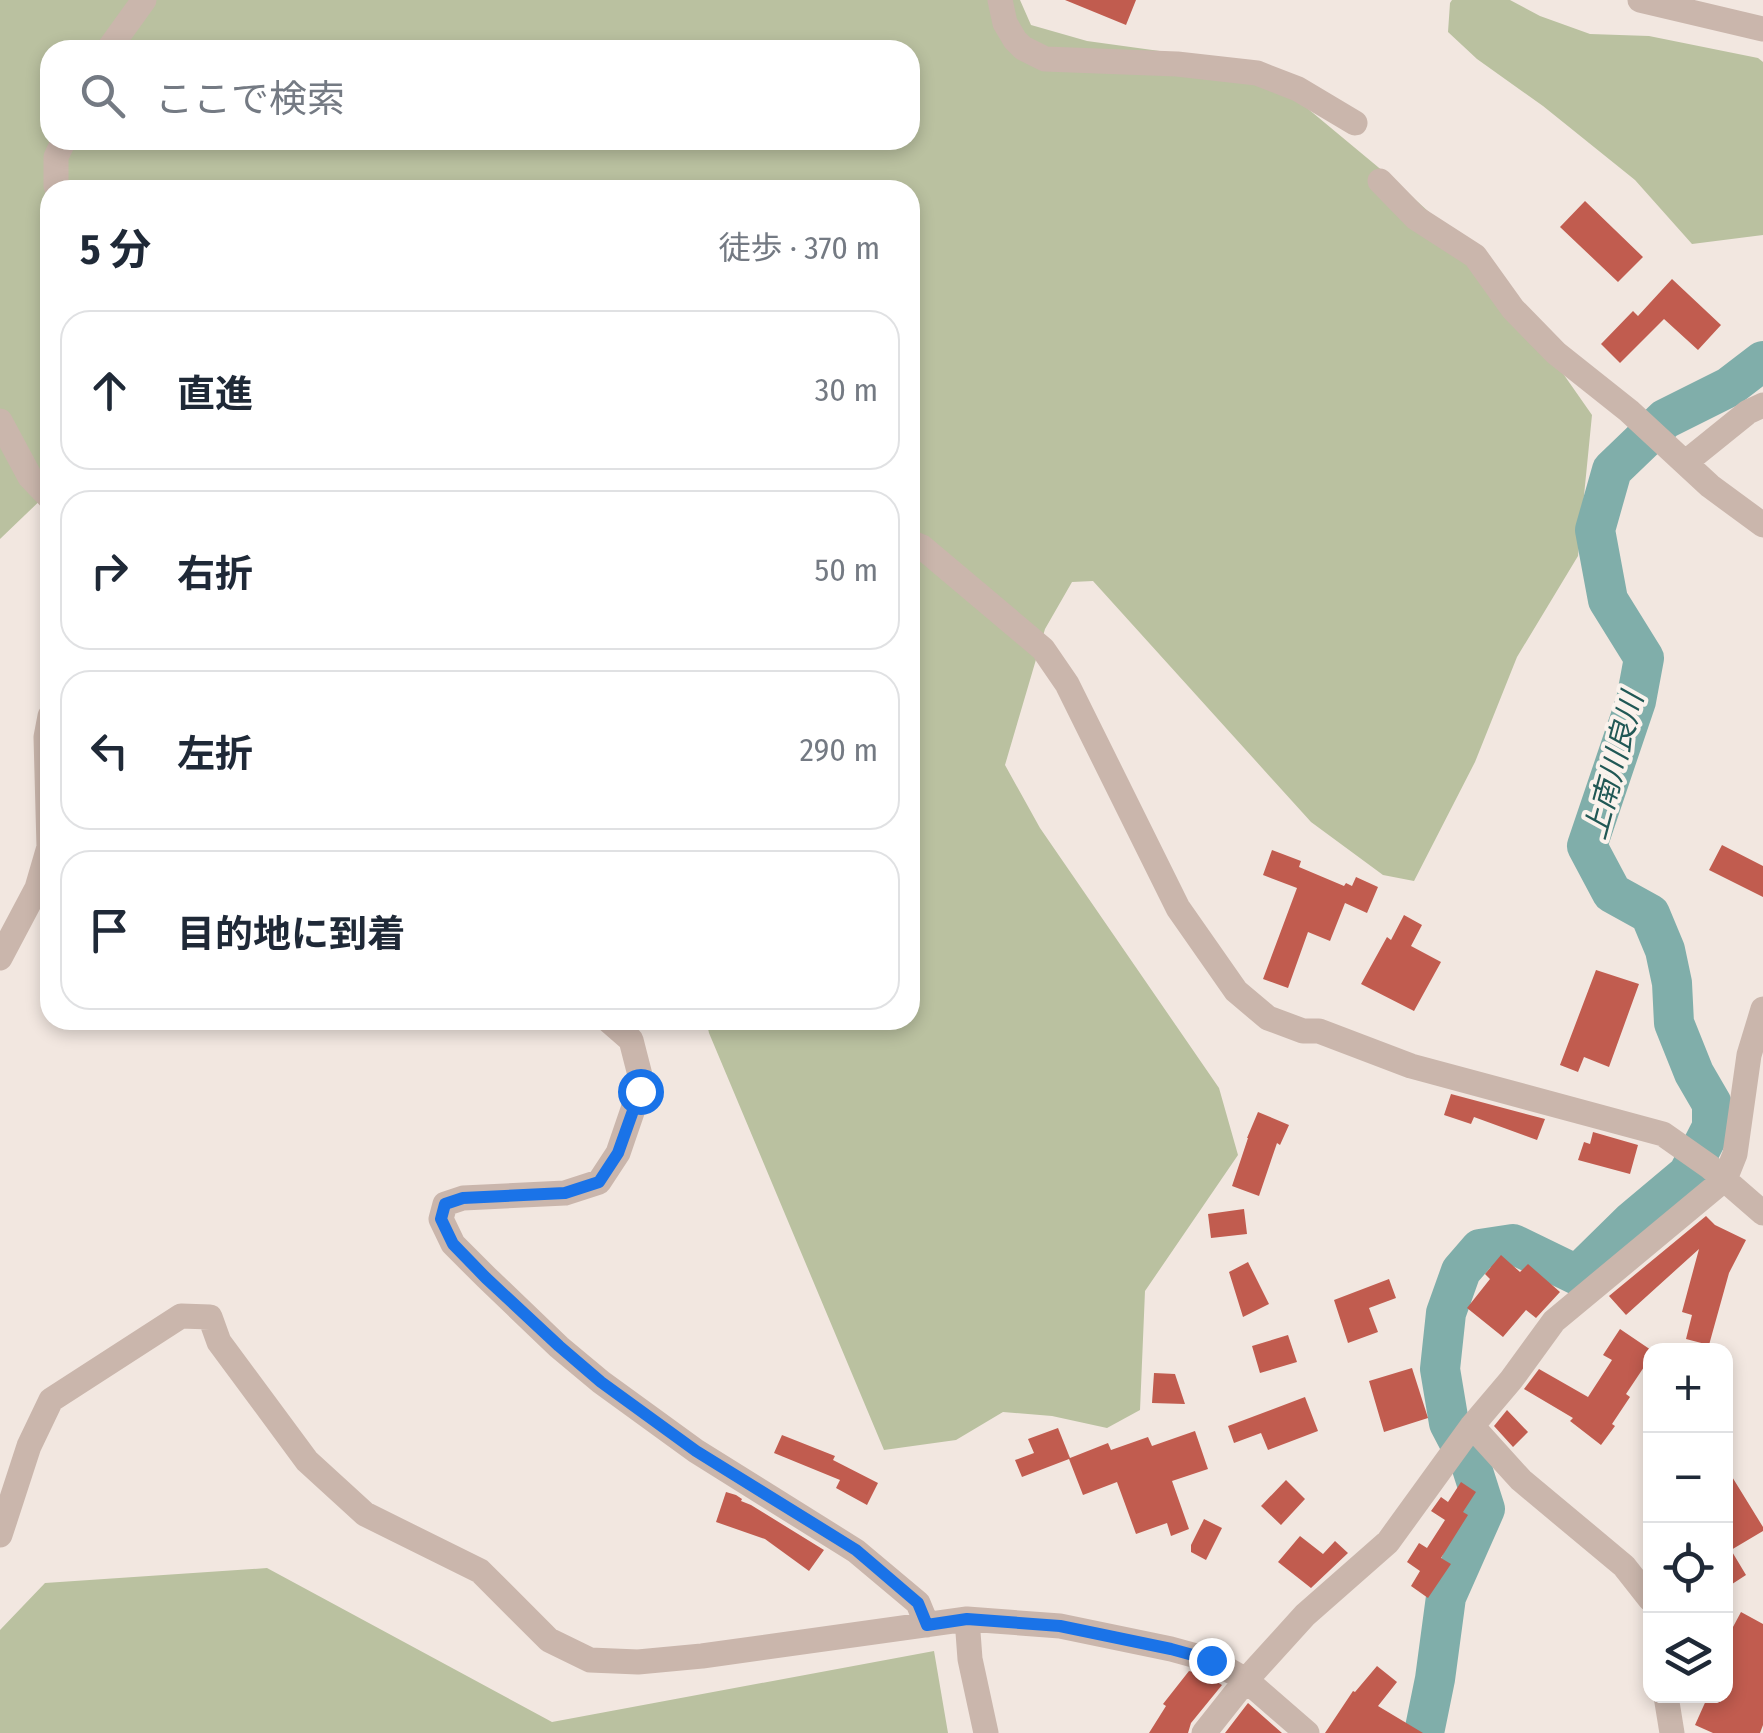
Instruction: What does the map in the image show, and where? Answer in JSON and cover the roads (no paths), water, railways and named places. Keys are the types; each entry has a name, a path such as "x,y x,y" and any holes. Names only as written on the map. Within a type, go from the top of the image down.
{"street":[{"path":"115,40 144,0"},
{"path":"1000,0 1005,23 1015,40 1022,48 1045,58 1176,64 1256,73 1298,89 1355,123"},
{"path":"1640,0 1763,29"},
{"path":"56,180 59,150"},
{"path":"1380,181 1416,218 1475,256 1513,309 1556,352 1629,411 1710,486 1763,526"},
{"path":"1686,462 1748,412 1763,405"},
{"path":"0,421 30,477 40,488"},
{"path":"920,547 1043,649 1066,684 1178,908 1236,991 1268,1018 1303,1031 1319,1031 1411,1066 1663,1134 1763,1213"},
{"path":"0,958 40,878"},
{"path":"1204,1733 1306,1615 1388,1542 1554,1322 1735,1154 1749,1054 1763,1009"},
{"path":"620,1030 631,1040 642,1083 618,1153 599,1182 565,1193 463,1198 445,1204 441,1219 453,1244 601,1382 696,1451 856,1550 918,1603 927,1625"},
{"path":"0,1535 30,1446 51,1400 181,1316 210,1317 218,1342 307,1461 350,1501 365,1514 480,1571 549,1640 590,1660 638,1662 702,1656 967,1619 1060,1626 1211,1660 1246,1680 1307,1733"},
{"path":"1472,1426 1521,1480 1624,1566 1643,1590"},
{"path":"967,1619 970,1659 986,1733"},
{"path":"1667,1703 1672,1733"}],"waterway":[{"name":"上南川良川","path":"1424,1733 1446,1597 1485,1509 1471,1465 1449,1423 1440,1369 1446,1313 1461,1271 1480,1249 1513,1244 1577,1275 1688,1174 1712,1127 1712,1104 1694,1073 1674,1023 1665,950 1650,914 1612,893 1587,846 1636,701 1644,658 1608,600 1595,530 1612,470 1665,419 1729,387 1763,361"}]}
